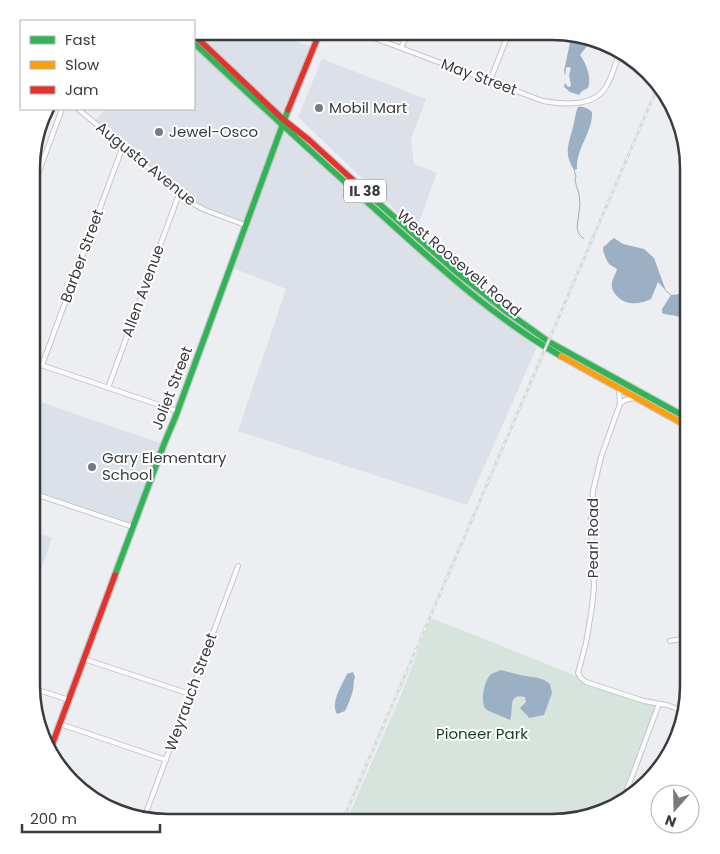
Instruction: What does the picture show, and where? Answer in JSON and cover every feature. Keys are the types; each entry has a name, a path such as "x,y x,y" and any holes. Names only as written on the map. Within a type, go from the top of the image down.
{"main road":[{"name":"West Roosevelt Road","path":"199,40 283,123 309,140 467,281 549,342 680,414"},
{"name":"Joliet Street","path":"53,742 283,123 317,40"},
{"name":"West Roosevelt Road","path":"195,44 436,264 477,298 540,344 680,422"}],"street":[{"name":"May Street","path":"380,40 550,102 568,104 595,98 600,94 607,85 617,58"},
{"path":"401,48 404,40"},
{"path":"490,81 506,40"},
{"path":"40,168 62,110"},
{"name":"Augusta Avenue","path":"79,110 179,194 200,208 245,225"},
{"name":"Barber Street","path":"42,365 123,146"},
{"name":"Allen Avenue","path":"108,388 179,194"},
{"path":"42,365 176,411"},
{"name":"Pearl Road","path":"619,389 620,404 601,457 593,491 591,522 594,587 586,643 578,671 579,676 586,682 658,704"},
{"path":"620,404 625,400 635,398"},
{"path":"40,496 133,527"},
{"name":"Weyrauch Street","path":"146,812 238,566"},
{"path":"670,641 680,639"},
{"path":"84,659 190,694"},
{"path":"40,691 69,700"},
{"path":"627,789 658,704 678,709"},
{"path":"60,724 166,760"}],"shaded area":[{"path":"204,40 293,40 311,47 284,116"},
{"path":"195,48 278,126 241,226 199,211 187,203 92,124 104,110 195,110"},
{"path":"322,59 426,99 411,139 414,164 437,173 416,230 298,117"},
{"path":"283,132 442,273 481,306 537,347 467,505 238,431 286,289 233,268"},
{"name":"Gary Elementary School","path":"40,402 160,443 132,526 40,494"},
{"path":"40,534 52,538 40,573"}],"green space":[{"name":"Pioneer Park","path":"430,618 581,678 659,704 627,789 609,801 593,807 577,812 560,814 349,814 404,688"}],"water":[{"path":"570,41 588,45 580,55 589,75 588,88 579,95 570,92 564,87 565,83 568,87 571,86 569,75 571,68 566,68 565,76 564,71"},
{"path":"578,107 584,107 592,112 592,119 579,154 577,169 574,170 569,159 568,149"},
{"path":"614,238 623,244 644,249 654,258 666,291 658,282 651,299 637,303 623,301 615,294 612,284 617,269 609,264 603,247"},
{"path":"680,294 680,317 662,313 662,309 671,295"},
{"path":"501,670 539,678 550,684 552,693 544,715 529,718 520,708 526,702 525,697 519,696 513,699 510,720 487,710 483,703 486,683 490,675"},
{"path":"353,672 355,677 350,698 345,711 337,714 335,710 336,699 347,674"}],"waterway":[{"path":"574,170 580,204 577,228 579,234 584,239"},
{"path":"666,291 671,295"}],"railway":[{"path":"345,814 655,93"}],"traffic: fast":[{"path":"195,44 405,237 469,292 514,326 561,356"},
{"path":"115,575 288,110"},
{"path":"366,192 455,271 549,342 680,414"}],"traffic: slow":[{"path":"561,356 680,422"}],"traffic: jam":[{"path":"199,40 284,120 366,192"},
{"path":"288,110 317,40"},
{"path":"53,742 115,575"}],"place":[{"name":"Mobil Mart","path":"319,108"},
{"name":"Jewel-Osco","path":"159,132"},
{"name":"Gary Elementary School","path":"92,467"}]}
